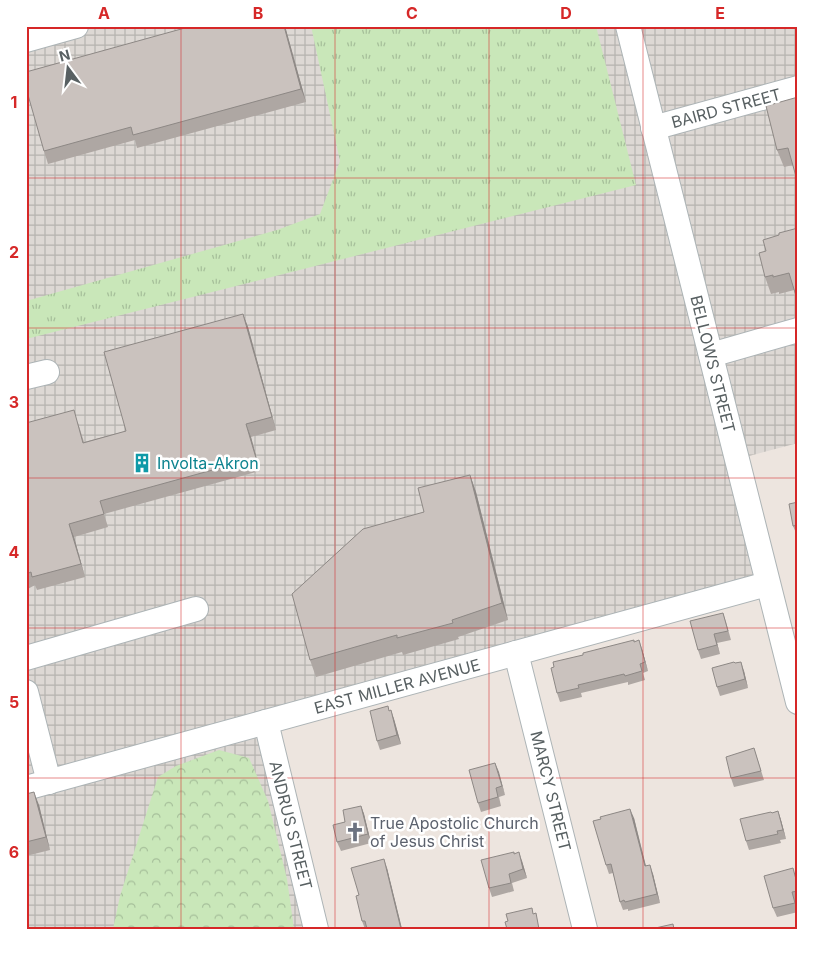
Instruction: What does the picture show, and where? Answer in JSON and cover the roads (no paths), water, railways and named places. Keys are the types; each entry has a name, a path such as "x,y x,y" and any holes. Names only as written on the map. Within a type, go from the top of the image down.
{"street":[{"path":"40,33 76,26"},
{"name":"BELLOWS STREET","path":"628,26 767,584 793,664 798,702"},
{"name":"BAIRD STREET","path":"653,128 798,88"},
{"path":"711,355 798,330"},
{"name":"EAST MILLER AVENUE","path":"37,785 767,584"},
{"path":"26,658 196,609"},
{"name":"MARCY STREET","path":"516,653 585,929"},
{"path":"26,692 37,785"},
{"name":"ANDRUS STREET","path":"266,722 316,929"}],"place":[{"name":"Involta-Akron","path":"142,463"},
{"name":"True Apostolic Church of Jesus Christ","path":"355,832"}]}
